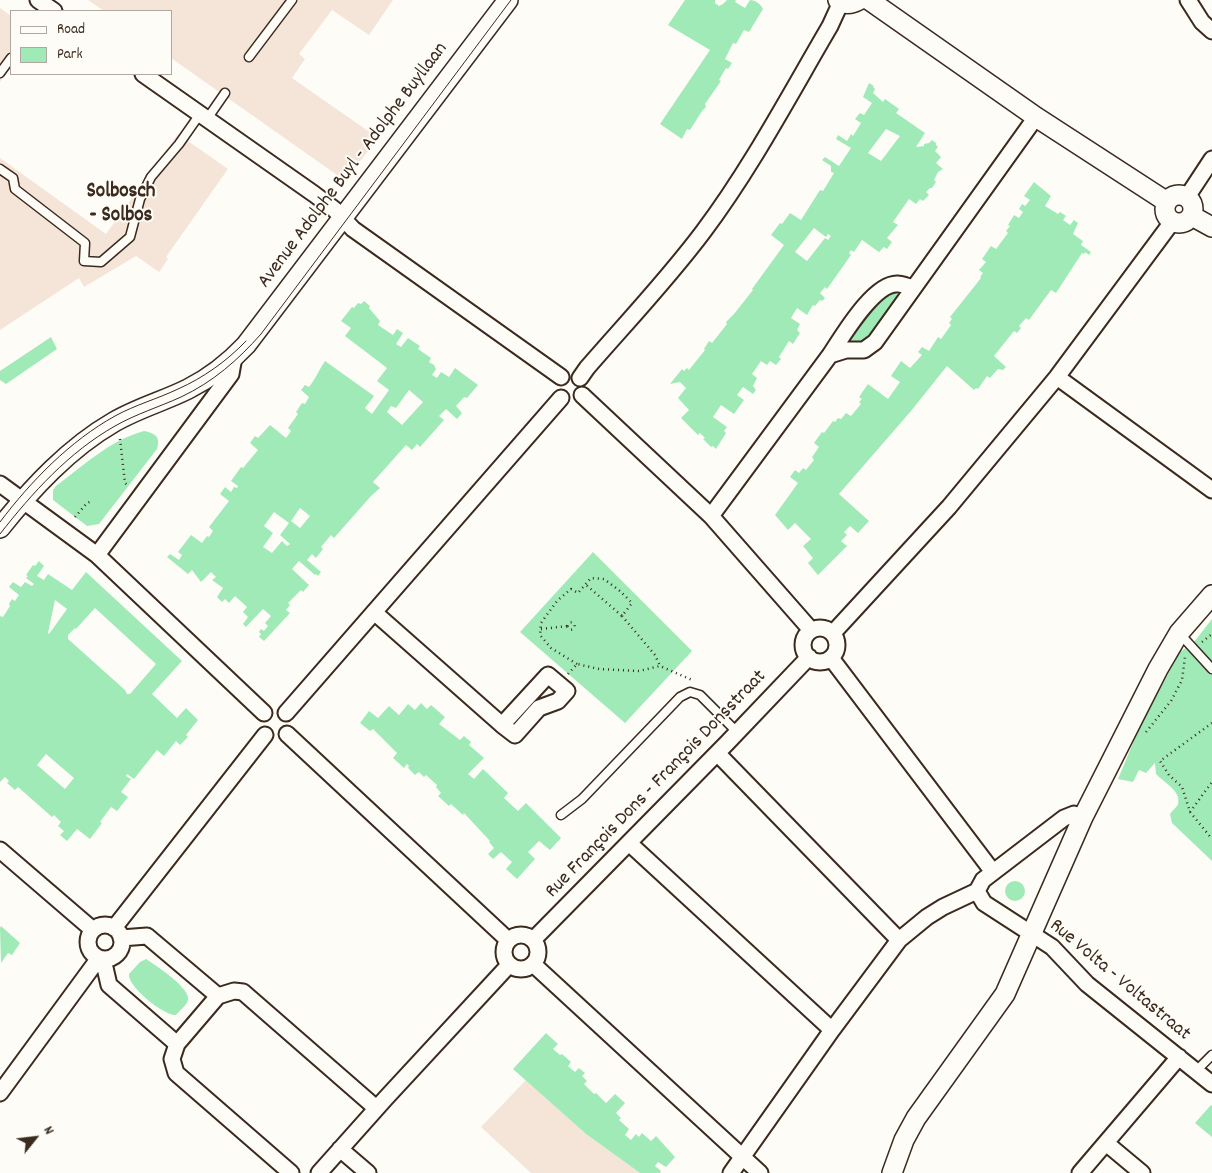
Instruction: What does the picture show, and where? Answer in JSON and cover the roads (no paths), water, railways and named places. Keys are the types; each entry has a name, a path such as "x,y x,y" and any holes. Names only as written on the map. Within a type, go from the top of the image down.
{"street":[{"name":"Avenue Adolphe Buyl - Adolphe Buyllaan","path":"0,528 23,500 54,468 92,436 132,413 189,388 234,358 258,331 508,0"},
{"path":"869,0 1036,117 1167,202"},
{"path":"1188,0 1202,22 1212,31"},
{"path":"580,378 674,269 737,184 846,1"},
{"path":"143,75 314,194 334,209 354,229 561,377"},
{"path":"830,355 846,350 864,350 876,342 1036,117"},
{"path":"1187,197 1212,159"},
{"path":"1178,195 1187,197 1192,204 1192,216 1183,224 1172,222 1165,213 1167,202 1171,197 1178,195"},
{"path":"1192,216 1212,227"},
{"path":"832,633 949,507 1057,377 1172,222"},
{"path":"711,516 876,292 887,286 898,284 913,288"},
{"path":"96,555 232,374 234,358"},
{"path":"571,374 580,378 584,383 582,395 572,401 566,401 561,398 556,388 561,377 571,374"},
{"path":"1057,377 1212,490"},
{"path":"189,388 204,399 205,409"},
{"path":"582,395 711,516 811,630"},
{"path":"286,713 561,398"},
{"path":"0,484 96,555 264,713"},
{"path":"896,1172 904,1140 916,1118 1005,994 1083,817 1158,669 1179,633 1212,595"},
{"path":"374,612 502,725 548,675 559,684"},
{"path":"815,628 824,628 832,633 837,641 837,646 831,658 817,661 809,657 803,643 807,634 815,628"},
{"name":"Rue François Dons - François Donsstraat","path":"533,940 809,657"},
{"path":"831,658 993,872"},
{"path":"277,709 286,713 289,716 290,725 287,734 278,739 265,735 260,724 264,713 277,709"},
{"path":"287,734 508,940"},
{"path":"118,933 265,735"},
{"path":"717,753 899,940"},
{"path":"731,1173 832,1030 899,940 935,912 977,891 983,880 1064,818 1074,814 1083,817"},
{"path":"629,843 832,1030"},
{"path":"0,850 93,930"},
{"name":"Rue Volta - Voltastraat","path":"977,891 984,903 1052,947 1087,984 1212,1084"},
{"path":"118,933 122,946 118,954 111,959 101,959 92,953 88,946 89,937 93,930 103,925 118,933 148,936 218,996"},
{"path":"521,935 533,940 538,952 534,964 522,970 515,969 509,965 505,960 504,953 508,940 514,936 521,935"},
{"path":"101,959 108,986 177,1044"},
{"path":"0,1093 101,959"},
{"path":"534,964 760,1173"},
{"path":"319,1173 376,1108 509,965"},
{"path":"291,1173 176,1073 172,1059 177,1044 218,996 234,991 242,992 376,1108"},
{"path":"1080,1173 1179,1057"},
{"path":"1106,1143 1142,1173"},
{"path":"340,1149 368,1173"}],"lane":[{"path":"249,58 290,3 279,0"},
{"path":"0,73 10,59"},
{"path":"0,169 13,178 15,189 85,243 84,261 101,262 130,237 138,206 152,177 225,93"},
{"path":"1179,633 1212,669"},
{"path":"561,815 582,799 680,697 690,692 700,695 737,732"},
{"path":"1196,1071 1212,1055"}],"tram line":[{"path":"0,534 52,474 82,448 115,426 193,391 224,370 252,344 511,0"},
{"path":"0,522 38,477 82,437 115,416 196,380 223,362 246,341"}],"district":[{"name":"Solbosch - Solbos","path":"121,205"}]}
